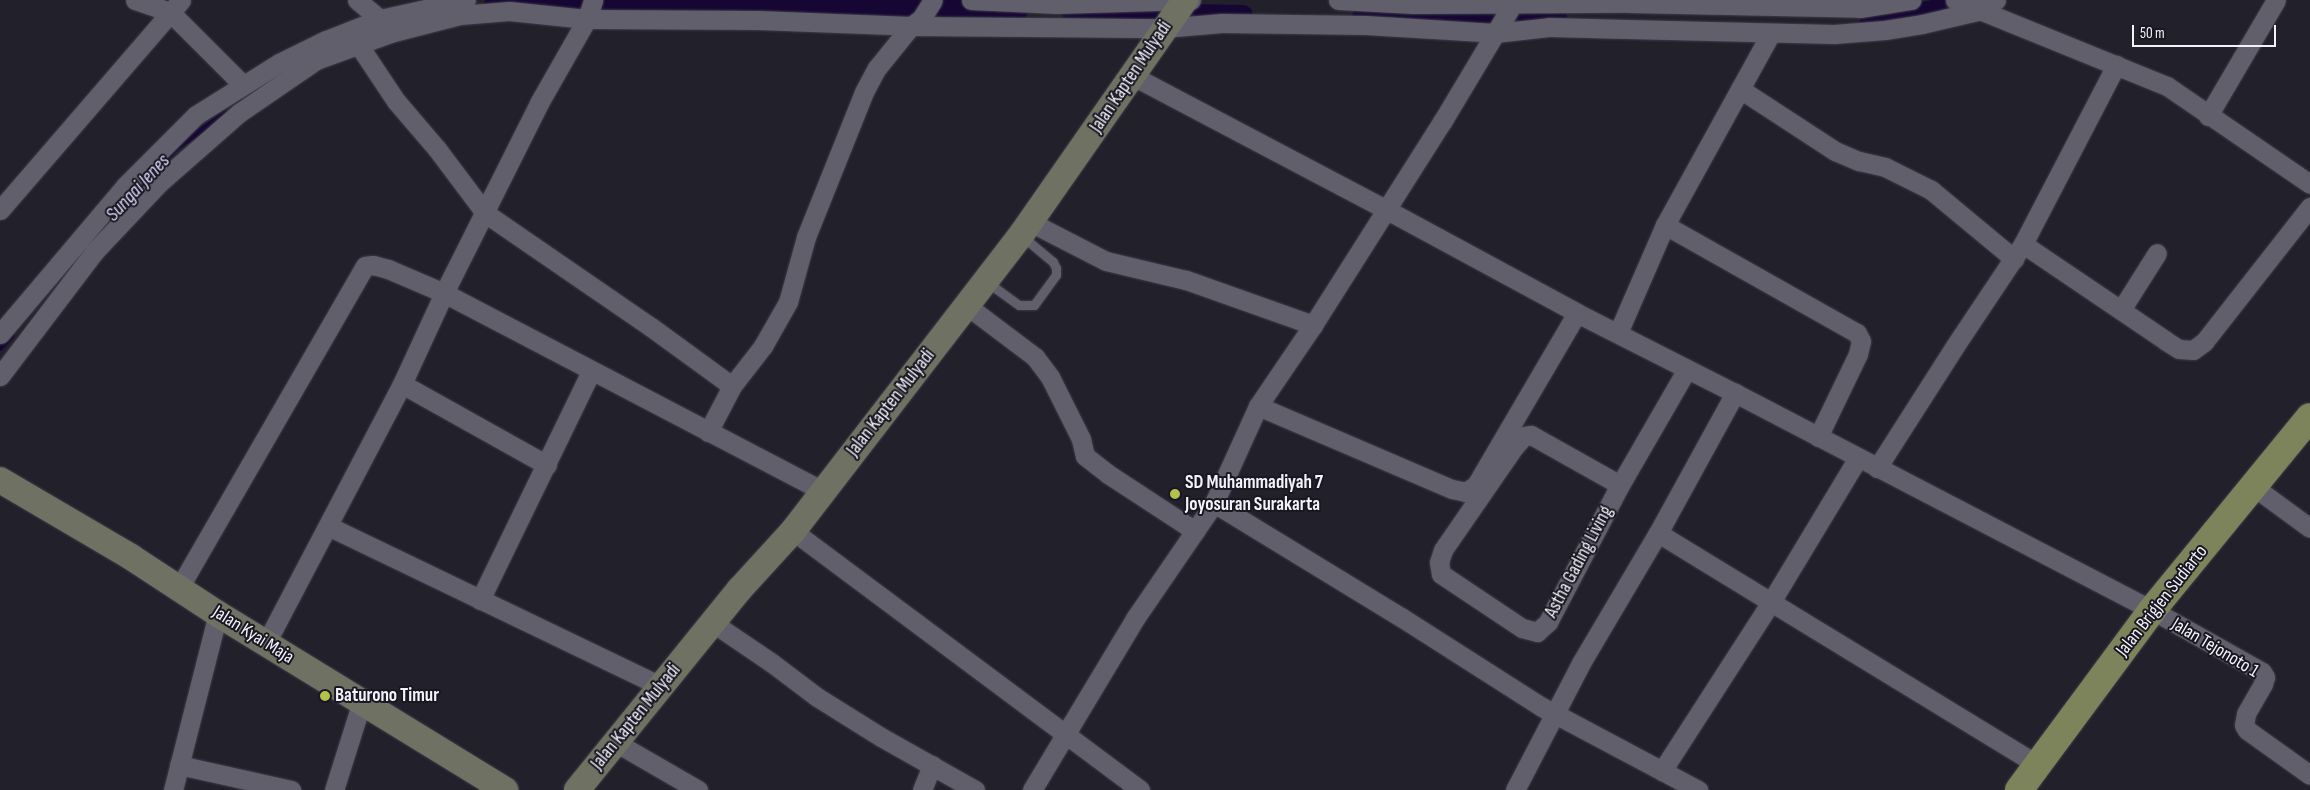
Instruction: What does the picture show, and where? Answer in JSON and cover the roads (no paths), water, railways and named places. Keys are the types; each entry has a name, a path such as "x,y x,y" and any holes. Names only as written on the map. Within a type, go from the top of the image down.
{"main road":[{"name":"Jalan Kapten Mulyadi","path":"577,790 740,589 792,531 1026,229 1179,9"},
{"name":"Jalan Brigjen Sudiarto","path":"2019,790 2152,610 2310,417"},
{"name":"Jalan Kyai Maja","path":"2,486 131,557 266,644 505,790"}],"street":[{"path":"135,0 176,6 243,85"},
{"path":"357,0 380,19"},
{"path":"0,334 125,186 196,115 279,63 326,40 380,19 466,0"},
{"path":"971,0 1179,9 1222,23 1366,25 1498,30 1549,27 1671,28 1834,34 1885,30 1968,6 1996,0"},
{"path":"1338,0 1413,4 1629,3 1860,8 1911,0"},
{"path":"2208,116 2276,0"},
{"path":"1032,790 1136,617 1214,503 1258,406 1313,325 1442,122 1514,4"},
{"path":"4,200 176,6"},
{"path":"1968,6 2167,86 2208,116 2310,184"},
{"path":"0,376 94,252 159,183 239,113 316,60 390,33 460,15 509,11 589,11 758,20 923,13 1179,9"},
{"path":"266,644 402,384 444,293 540,103 589,11"},
{"path":"708,432 732,386 763,346 788,302 806,237 864,92 877,68 923,13"},
{"path":"1618,333 1665,225 1770,33"},
{"path":"358,44 396,101 437,149 485,213 732,386"},
{"path":"1877,468 1955,346 2019,252 2116,65"},
{"path":"1132,76 1385,209 1577,313 2152,610"},
{"path":"1740,89 1835,151 1859,161 1885,167 1931,190 2019,252 2121,310 2179,349 2193,350 2204,342 2310,207"},
{"path":"1665,225 1856,333 1861,341 1858,354 1818,437"},
{"path":"1026,229 1106,261 1186,280 1313,325"},
{"path":"2121,310 2157,254"},
{"path":"179,588 360,271 366,266 373,265 444,293 823,491"},
{"path":"966,305 1035,357 1058,394 1081,440 1085,456 1108,474 1195,531"},
{"path":"1258,406 1452,489 1466,492 1476,485 1577,313"},
{"name":"Astha Gading Living","path":"1613,481 1531,435 1524,436 1514,447 1442,550 1439,562 1441,574 1522,628 1537,632 1548,622 1620,485 1687,369"},
{"path":"480,600 591,371"},
{"path":"402,384 547,465"},
{"path":"1515,790 1581,663 1658,533 1735,393"},
{"path":"1662,771 1771,602 1858,458"},
{"path":"2254,487 2310,528"},
{"path":"1214,503 1401,617 1542,707 1556,712 1698,790"},
{"path":"328,526 660,686"},
{"path":"792,531 1140,790"},
{"path":"1658,533 2038,765"},
{"name":"Jalan Tejonoto 1","path":"2152,610 2262,672 2264,677 2263,684 2246,714 2244,725 2247,730 2310,775"},
{"path":"173,790 218,614"},
{"path":"713,623 772,663 817,697 881,737 975,790"},
{"path":"334,790 362,702"},
{"path":"615,742 698,790"},
{"path":"179,765 291,790"},
{"path":"922,790 932,765"}],"lane":[{"path":"985,280 1019,305 1034,305 1056,275 1056,268 1026,229"}],"waterway":[{"path":"1869,25 1958,4 1964,0"},
{"path":"493,7 508,3 569,1 1018,11"},
{"path":"1072,12 1243,15"},
{"path":"1362,17 1558,20"},
{"name":"Sungai Jenes","path":"120,206 176,148 225,114"},
{"name":"Sungai Jenes","path":"0,348 11,336"}],"place":[{"name":"SD Muhammadiyah 7 Joyosuran Surakarta","path":"1175,494"},
{"name":"Baturono Timur","path":"325,696"}]}
